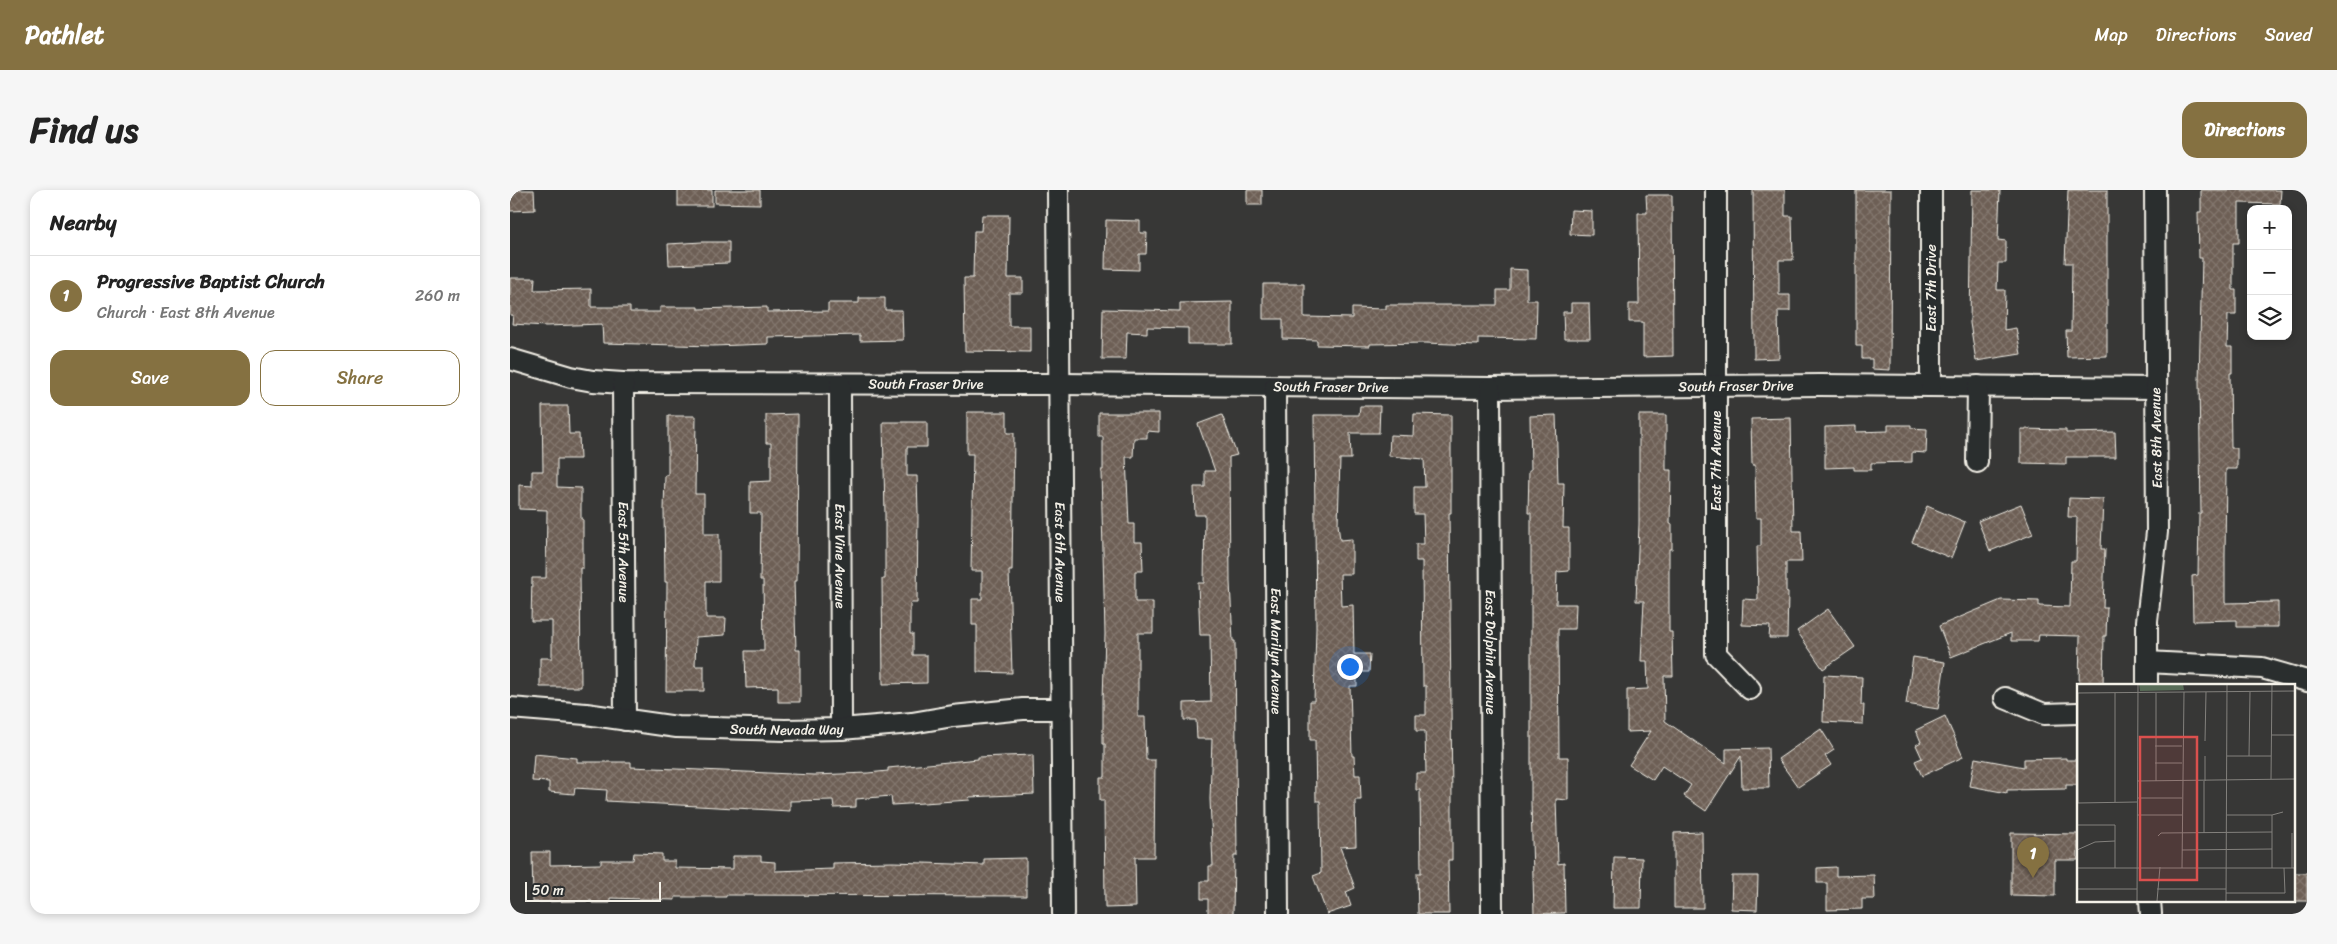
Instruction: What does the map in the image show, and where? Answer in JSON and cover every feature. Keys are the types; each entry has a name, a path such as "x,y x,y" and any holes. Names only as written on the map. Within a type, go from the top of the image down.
{"street":[{"name":"East 6th Avenue","path":"1058,190 1063,914"},
{"name":"East 7th Avenue","path":"1716,190 1716,654 1750,689"},
{"name":"East 7th Drive","path":"1931,190 1931,385"},
{"name":"East 8th Avenue","path":"2147,684 2148,621 2158,532 2155,190"},
{"name":"South Fraser Drive","path":"510,359 594,382 623,383 1060,384 1490,388 1931,385 2156,388"},
{"name":"East 5th Avenue","path":"623,383 625,720"},
{"name":"East Vine Avenue","path":"840,384 841,728"},
{"path":"1977,462 1978,386"},
{"name":"East Marilyn Avenue","path":"1275,387 1278,914"},
{"name":"East Dolphin Avenue","path":"1490,388 1492,914"},
{"path":"2147,662 2262,668 2307,681"},
{"path":"2005,698 2044,714 2077,713"},
{"name":"South Nevada Way","path":"510,708 586,714 677,726 730,729 841,728 1023,710 1062,709"}],"building":[{"path":"510,190 534,190 535,210 510,211"},
{"path":"678,190 712,190 712,206 678,206"},
{"path":"715,190 760,190 760,204 715,203"},
{"path":"1247,190 1262,190 1262,205 1247,205"},
{"path":"1753,190 1785,190 1785,216 1792,216 1793,260 1779,260 1779,295 1790,295 1790,311 1778,311 1779,358 1754,359"},
{"path":"1856,190 1891,190 1890,370 1872,369 1872,359 1862,359 1862,346 1856,346"},
{"path":"1972,190 2000,190 1998,240 2006,241 2006,263 1998,263 1997,290 2005,290 2004,330 2016,328 2021,354 1976,361 1970,323"},
{"path":"2068,190 2107,190 2107,356 2067,357 2066,331 2071,331 2072,263 2065,263"},
{"path":"2201,190 2281,190 2280,204 2239,203 2239,243 2233,243 2233,290 2236,290 2236,315 2228,315 2227,347 2232,347 2232,373 2230,373 2231,448 2237,448 2237,469 2226,469 2225,556 2225,603 2278,602 2278,627 2237,627 2237,620 2193,621 2192,576 2198,575 2199,513 2201,513 2199,381 2202,258 2199,258 2198,212 2201,212"},
{"path":"1646,195 1672,195 1673,356 1643,357 1643,322 1629,322 1629,304 1639,304 1638,213 1647,213"},
{"path":"1571,210 1592,211 1592,235 1570,234"},
{"path":"982,215 1009,215 1008,278 1023,278 1023,293 1009,293 1009,326 1030,326 1030,352 965,351 964,278 973,278 974,231 981,231"},
{"path":"1106,220 1140,221 1140,233 1147,233 1146,254 1139,254 1139,270 1105,269"},
{"path":"729,242 729,263 669,265 668,244"},
{"path":"1510,269 1527,270 1527,300 1537,300 1536,339 1478,338 1478,345 1425,343 1370,344 1370,346 1317,345 1317,340 1283,339 1283,319 1263,319 1263,284 1304,284 1304,317 1352,318 1352,308 1386,309 1386,305 1497,305 1497,290 1510,290"},
{"path":"510,278 535,278 534,290 591,289 591,307 630,307 630,312 660,312 660,307 698,307 698,309 767,307 767,312 828,311 828,303 859,303 859,298 885,298 885,310 902,310 903,340 860,341 860,335 768,337 768,344 713,346 603,343 602,324 546,326 512,324 513,315 510,315"},
{"path":"1232,302 1232,344 1188,344 1188,328 1147,327 1147,333 1127,332 1126,359 1102,359 1103,309 1180,311 1180,303"},
{"path":"1571,303 1589,303 1590,339 1564,339 1563,312 1571,312"},
{"path":"542,406 568,406 569,434 579,434 580,459 557,459 557,487 581,488 583,568 580,568 581,687 540,687 540,658 552,658 552,621 531,621 532,578 546,578 547,510 519,509 519,485 532,486 532,471 543,471"},
{"path":"1360,406 1380,406 1379,433 1350,433 1351,459 1340,459 1338,524 1340,540 1352,539 1352,574 1340,574 1341,606 1353,605 1354,654 1370,654 1369,672 1357,672 1357,686 1350,686 1352,756 1354,756 1355,775 1360,775 1361,800 1355,800 1356,846 1340,847 1355,888 1346,892 1351,906 1327,914 1313,876 1321,873 1320,801 1316,801 1315,740 1310,740 1310,701 1314,701 1316,628 1314,415 1359,415"},
{"path":"967,412 1007,412 1007,433 1014,433 1012,571 1009,571 1012,673 977,672 977,625 972,625 972,599 982,599 982,571 971,571 973,454 967,454"},
{"path":"1099,413 1159,413 1159,432 1147,431 1147,438 1134,438 1133,457 1126,457 1129,524 1134,524 1134,542 1142,542 1143,571 1135,571 1135,602 1153,602 1153,633 1138,633 1138,717 1145,717 1146,760 1155,760 1154,857 1135,857 1136,907 1105,908 1104,800 1100,800 1100,777 1105,777 1103,700 1105,634 1101,470 1103,470 1103,437 1099,437"},
{"path":"798,414 797,581 794,581 796,650 800,650 800,702 778,702 778,687 746,688 745,651 764,651 763,580 760,580 761,513 750,513 750,482 771,481 771,443 766,443 766,415"},
{"path":"1414,414 1451,415 1451,513 1449,513 1452,860 1448,860 1449,914 1418,914 1417,873 1421,873 1420,790 1416,790 1416,773 1426,773 1425,731 1416,731 1416,715 1426,715 1426,686 1423,686 1422,561 1416,561 1416,544 1424,544 1423,514 1414,514 1414,487 1425,487 1424,459 1389,456 1390,435 1413,436"},
{"path":"1222,415 1237,455 1229,457 1230,582 1233,641 1235,641 1237,856 1234,856 1233,914 1208,914 1208,899 1201,899 1201,881 1209,881 1209,866 1213,866 1210,799 1212,739 1197,739 1196,720 1184,720 1184,703 1211,702 1210,635 1200,635 1198,583 1204,583 1205,515 1195,515 1194,487 1205,487 1205,471 1215,471 1198,424"},
{"path":"1556,415 1558,483 1564,483 1563,528 1569,528 1569,571 1557,572 1556,604 1576,604 1575,629 1558,629 1559,757 1568,757 1568,800 1556,799 1558,864 1564,863 1565,913 1534,914 1531,803 1531,513 1528,513 1529,470 1531,470 1530,416"},
{"path":"1639,415 1666,415 1666,470 1671,470 1670,524 1672,524 1672,549 1669,549 1669,632 1672,632 1673,676 1664,676 1665,721 1726,763 1726,749 1768,748 1769,788 1742,788 1741,756 1706,811 1684,796 1691,785 1662,766 1653,780 1629,765 1651,731 1627,732 1627,690 1648,689 1647,661 1641,661 1644,601 1636,601 1639,524"},
{"path":"668,416 696,416 695,494 704,494 704,534 719,534 719,581 706,581 706,618 726,618 725,635 696,637 695,666 704,666 704,691 666,691 667,582 665,582 664,510 665,475 668,475"},
{"path":"1791,418 1793,531 1801,531 1802,562 1786,562 1786,592 1788,593 1787,638 1769,638 1770,626 1742,625 1743,599 1758,600 1757,546 1761,546 1761,518 1756,518 1755,465 1752,465 1751,419"},
{"path":"883,422 927,422 927,447 907,447 907,476 917,476 918,514 917,603 910,603 910,634 913,634 913,655 927,655 927,683 883,684 882,579 885,579 885,515"},
{"path":"1888,425 1911,425 1911,428 1927,429 1926,453 1912,452 1912,462 1871,463 1871,470 1854,470 1854,467 1825,468 1825,427 1856,426 1856,432 1888,431"},
{"path":"2021,429 2066,430 2066,433 2115,432 2116,457 2066,457 2066,464 2021,463"},
{"path":"2069,498 2103,499 2101,549 2105,549 2103,608 2107,608 2106,636 2104,636 2103,684 2079,684 2080,636 2039,635 2038,641 2011,641 2011,633 1951,657 1939,626 2001,600 2039,601 2039,606 2070,607 2071,561 2076,561 2077,517 2068,517"},
{"path":"2021,504 2033,534 1990,551 1978,521"},
{"path":"1927,506 1965,522 1951,558 1912,542"},
{"path":"1828,609 1855,647 1823,669 1797,631"},
{"path":"1913,657 1945,662 1938,709 1906,704"},
{"path":"1824,675 1862,677 1861,705 1864,705 1863,724 1823,722"},
{"path":"1945,716 1963,757 1922,776 1915,761 1922,758 1916,745 1921,742 1916,730"},
{"path":"1821,729 1834,750 1825,756 1831,765 1798,787 1778,759"},
{"path":"534,754 577,758 577,762 631,762 631,767 814,775 888,771 888,768 978,759 978,757 1033,755 1034,794 969,797 970,800 892,805 891,796 856,799 856,807 834,808 833,800 790,801 790,811 606,801 607,790 575,788 574,794 549,792 549,782 532,781"},
{"path":"1975,758 2024,767 2024,759 2066,758 2066,760 2077,760 2077,785 2066,785 2066,789 2007,790 2007,793 1970,786"},
{"path":"1702,832 1703,908 1674,908 1674,833"},
{"path":"2011,833 2077,834 2077,860 2055,860 2055,896 2011,895"},
{"path":"532,852 550,852 550,865 601,864 601,860 633,860 634,853 662,854 662,861 675,861 675,868 733,869 733,856 761,856 761,861 775,862 775,871 833,869 833,863 893,862 984,865 984,859 1026,858 1026,896 726,895 726,897 675,897 675,900 610,898 610,903 592,903 592,901 533,902"},
{"path":"1614,857 1642,858 1641,908 1613,908"},
{"path":"1836,867 1836,876 1874,875 1875,899 1862,899 1862,909 1827,910 1827,883 1817,883 1817,868"},
{"path":"2294,873 2307,873 2307,901 2294,901"},
{"path":"1732,876 1758,876 1757,910 1731,909"}],"place":[{"name":"Progressive Baptist Church","path":"2033,878"}]}
